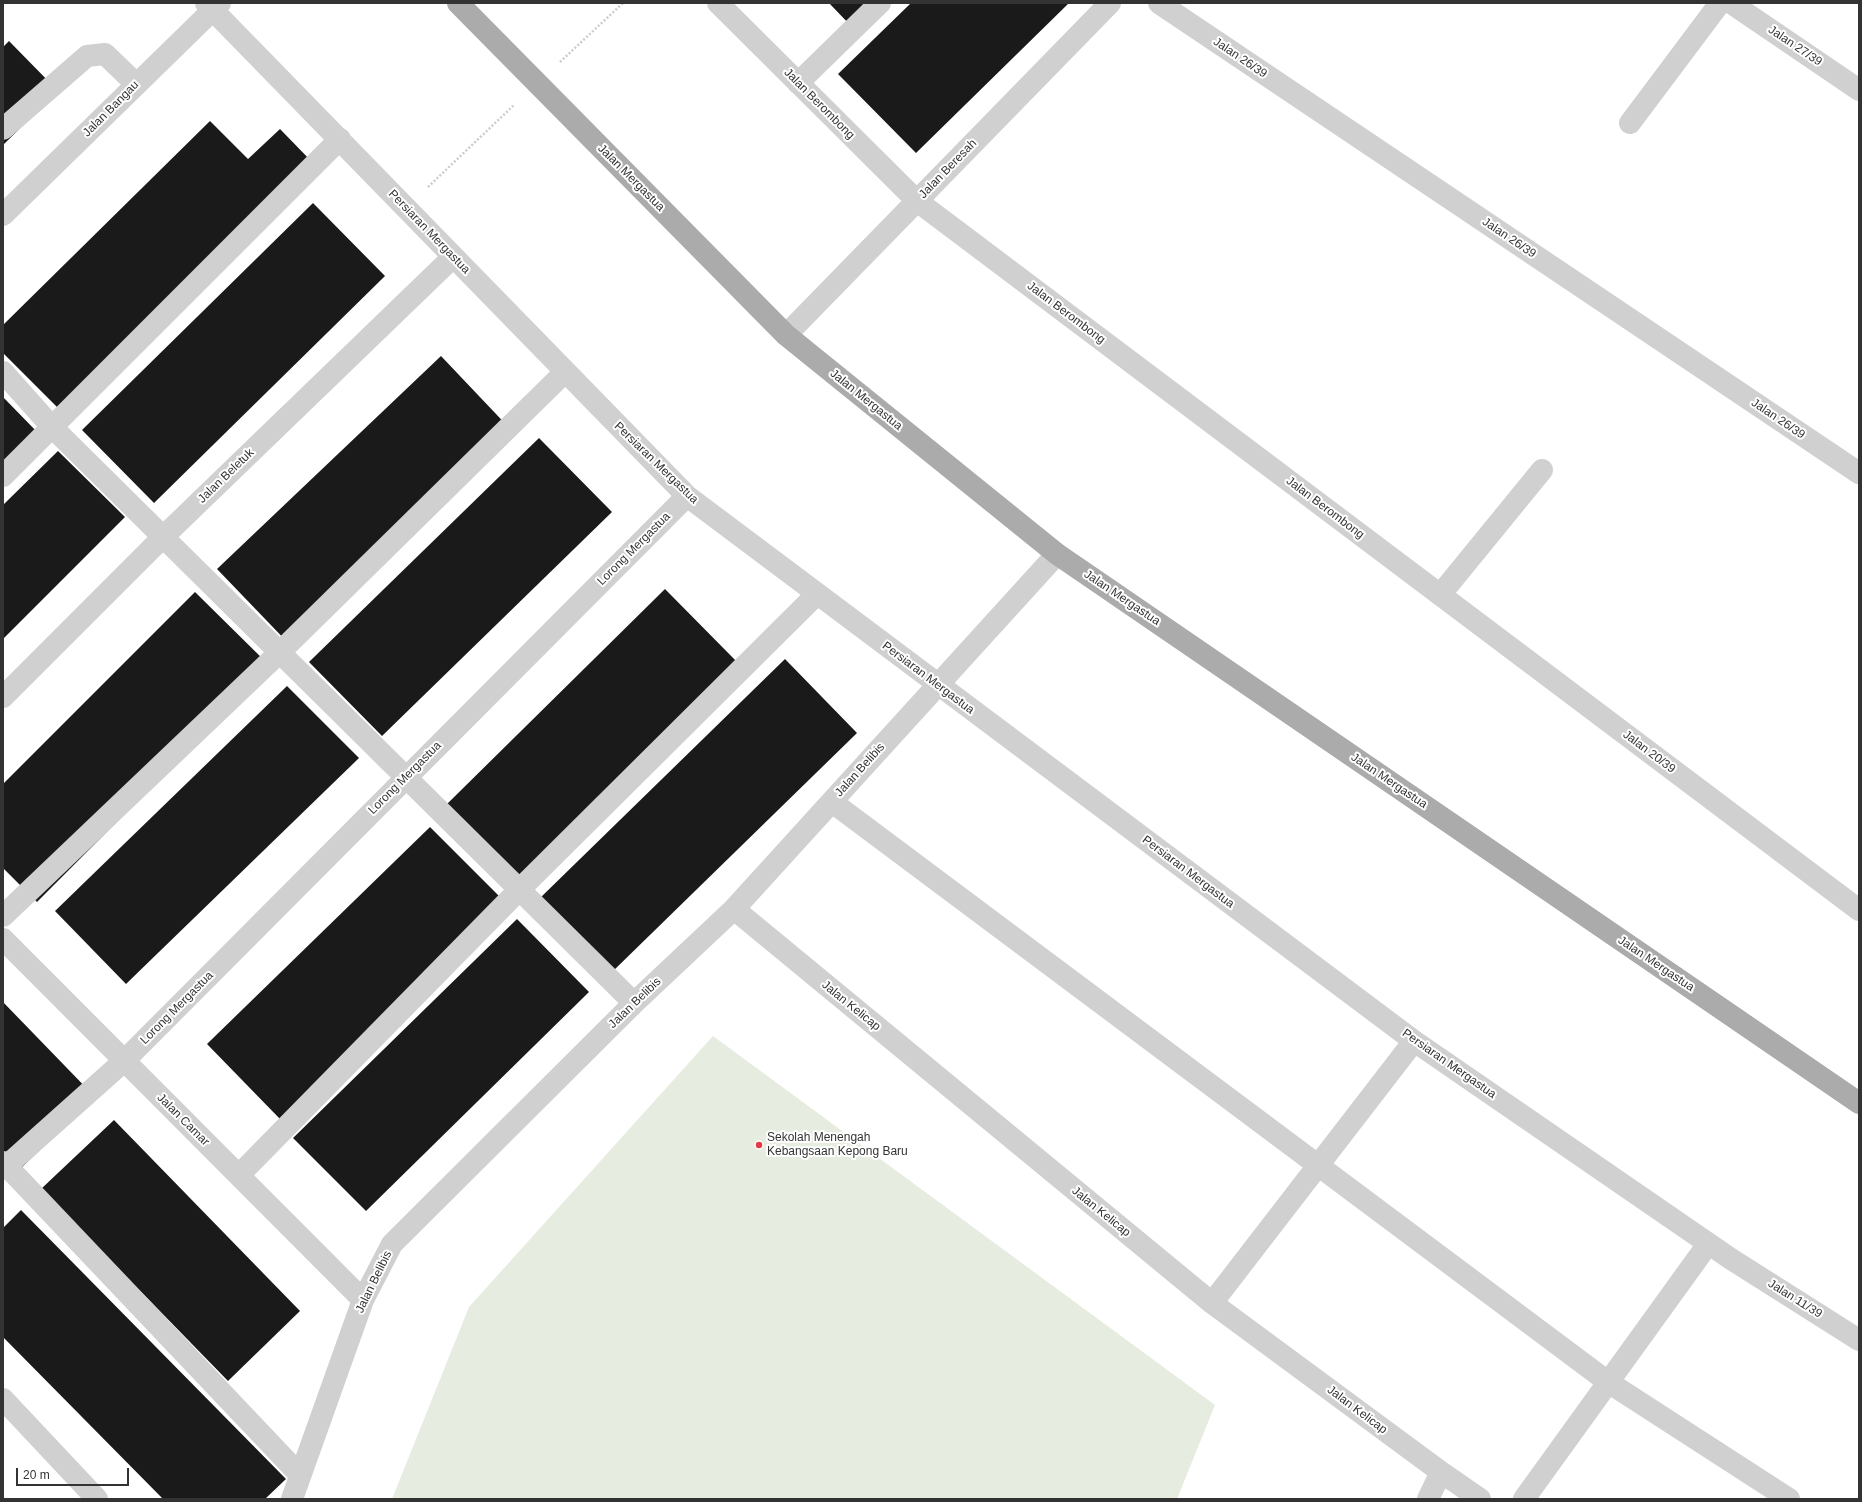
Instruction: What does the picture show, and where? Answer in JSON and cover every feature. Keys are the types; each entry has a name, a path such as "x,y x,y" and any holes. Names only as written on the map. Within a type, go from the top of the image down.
{"main road":[{"name":"Jalan Mergastua","path":"458,3 786,335 1057,554 1859,1103"}],"street":[{"name":"Jalan Berombong","path":"718,3 917,201 1440,595"},
{"path":"798,83 880,3"},
{"name":"Jalan Beresah","path":"786,335 1110,3"},
{"name":"Jalan 26/39","path":"1159,3 1859,474"},
{"path":"1630,123 1720,3"},
{"name":"Jalan 27/39","path":"1731,3 1859,90"},
{"name":"Jalan Bangau","path":"4,211 136,84 213,5"},
{"name":"Persiaran Mergastua","path":"213,5 452,257 687,496 938,686 1414,1041 1731,1259"},
{"path":"3,129 86,56 105,54 136,84"},
{"path":"3,476 340,139"},
{"name":"Jalan Beletuk","path":"3,698 163,537 452,257"},
{"path":"3,372 52,426 634,1003"},
{"path":"3,916 280,652 565,372"},
{"path":"1440,595 1542,470"},
{"name":"Lorong Mergastua","path":"4,1165 124,1061 405,777 687,496"},
{"name":"Jalan Belibis","path":"292,1499 363,1300 392,1244 634,1003 734,910 1057,554"},
{"path":"239,1175 520,890 817,594"},
{"name":"Jalan 20/39","path":"1440,595 1857,905"},
{"path":"832,802 1317,1166 1608,1382 1789,1499"},
{"name":"Jalan Kelicap","path":"734,910 1212,1303 1441,1472 1480,1499"},
{"name":"Jalan Camar","path":"3,939 363,1300"},
{"path":"1212,1303 1414,1041"},
{"path":"4,1165 300,1475"},
{"path":"1524,1499 1708,1244"},
{"name":"Jalan 11/39","path":"1731,1259 1859,1340"},
{"path":"5,1405 97,1499"},
{"path":"1428,1499 1441,1472"}],"shaded area":[{"name":"Sekolah Menengah Kebangsaan Kepong Baru","path":"713,1036 1215,1405 1177,1499 392,1499 469,1307"}],"building":[{"path":"829,3 877,3 852,27"},
{"path":"911,3 1069,3 916,153 838,74"},
{"path":"9,41 58,91 3,145 3,47"},
{"path":"210,121 248,159 280,129 314,164 62,412 3,353 3,325"},
{"path":"313,203 385,276 154,503 82,430"},
{"path":"441,356 515,434 292,647 217,569"},
{"path":"3,397 39,434 3,470"},
{"path":"539,438 612,512 382,736 309,662"},
{"path":"58,451 125,517 3,639 3,505"},
{"path":"665,589 741,666 522,881 446,805"},
{"path":"195,592 271,667 37,902 3,868 3,784"},
{"path":"785,659 857,733 611,973 539,899"},
{"path":"287,686 359,758 126,984 55,911"},
{"path":"430,827 505,902 280,1119 207,1044"},
{"path":"517,919 589,992 366,1211 293,1138"},
{"path":"3,1002 95,1097 19,1170 3,1154"},
{"path":"114,1120 300,1311 228,1381 41,1189"},
{"path":"21,1210 286,1479 265,1499 163,1499 3,1337 3,1228"}],"place":[{"name":"Sekolah Menengah Kebangsaan Kepong Baru","path":"759,1145"}]}
